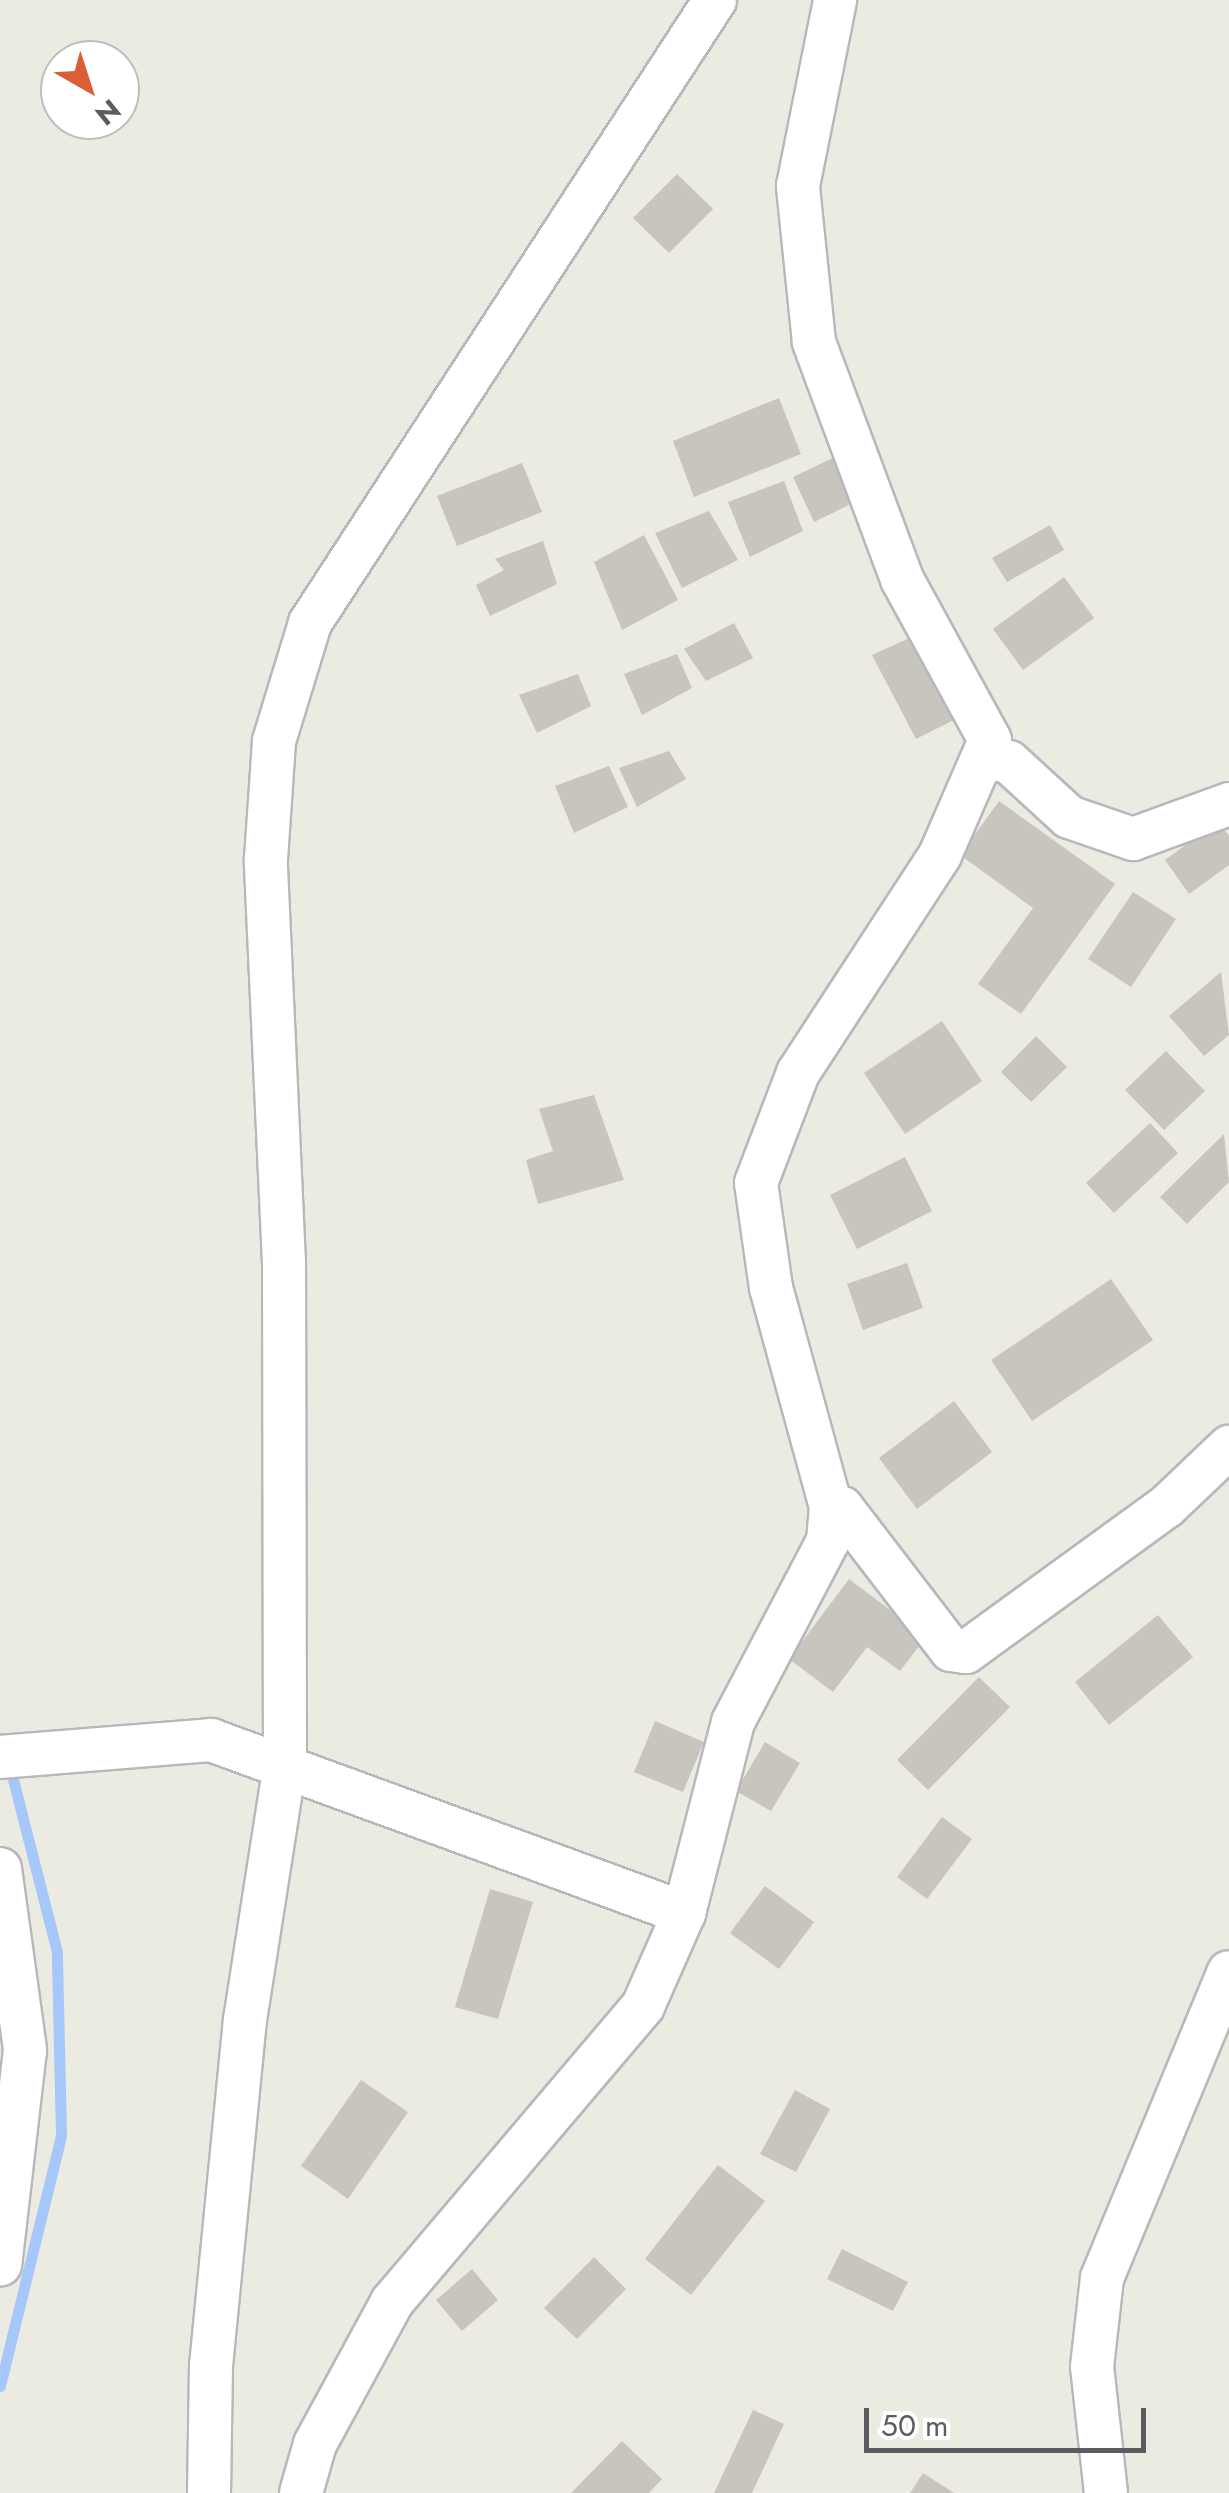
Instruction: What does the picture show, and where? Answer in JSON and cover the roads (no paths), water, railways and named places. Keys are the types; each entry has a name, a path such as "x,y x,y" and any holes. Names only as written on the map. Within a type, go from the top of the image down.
{"street":[{"path":"209,2493 212,2366 243,2039 285,1766 284,1263 266,859 274,740 310,623 715,0"},
{"path":"301,2493 315,2444 392,2302 642,2006 684,1913 733,1722 828,1541 831,1507 771,1288 756,1183 798,1074 940,856 990,758 976,704 902,579 814,342 798,186 836,0"},
{"path":"990,758 1009,762 1069,817 1133,839 1229,804"},
{"path":"831,1507 842,1508 951,1650 966,1652 1166,1506 1229,1447"},
{"path":"0,1757 211,1740 684,1913"},
{"path":"0,1869 25,2050 0,2265"},
{"path":"1106,2493 1092,2367 1102,2278 1229,1972"}],"waterway":[{"path":"0,2386 61,2135 57,1952 10,1767"}]}
